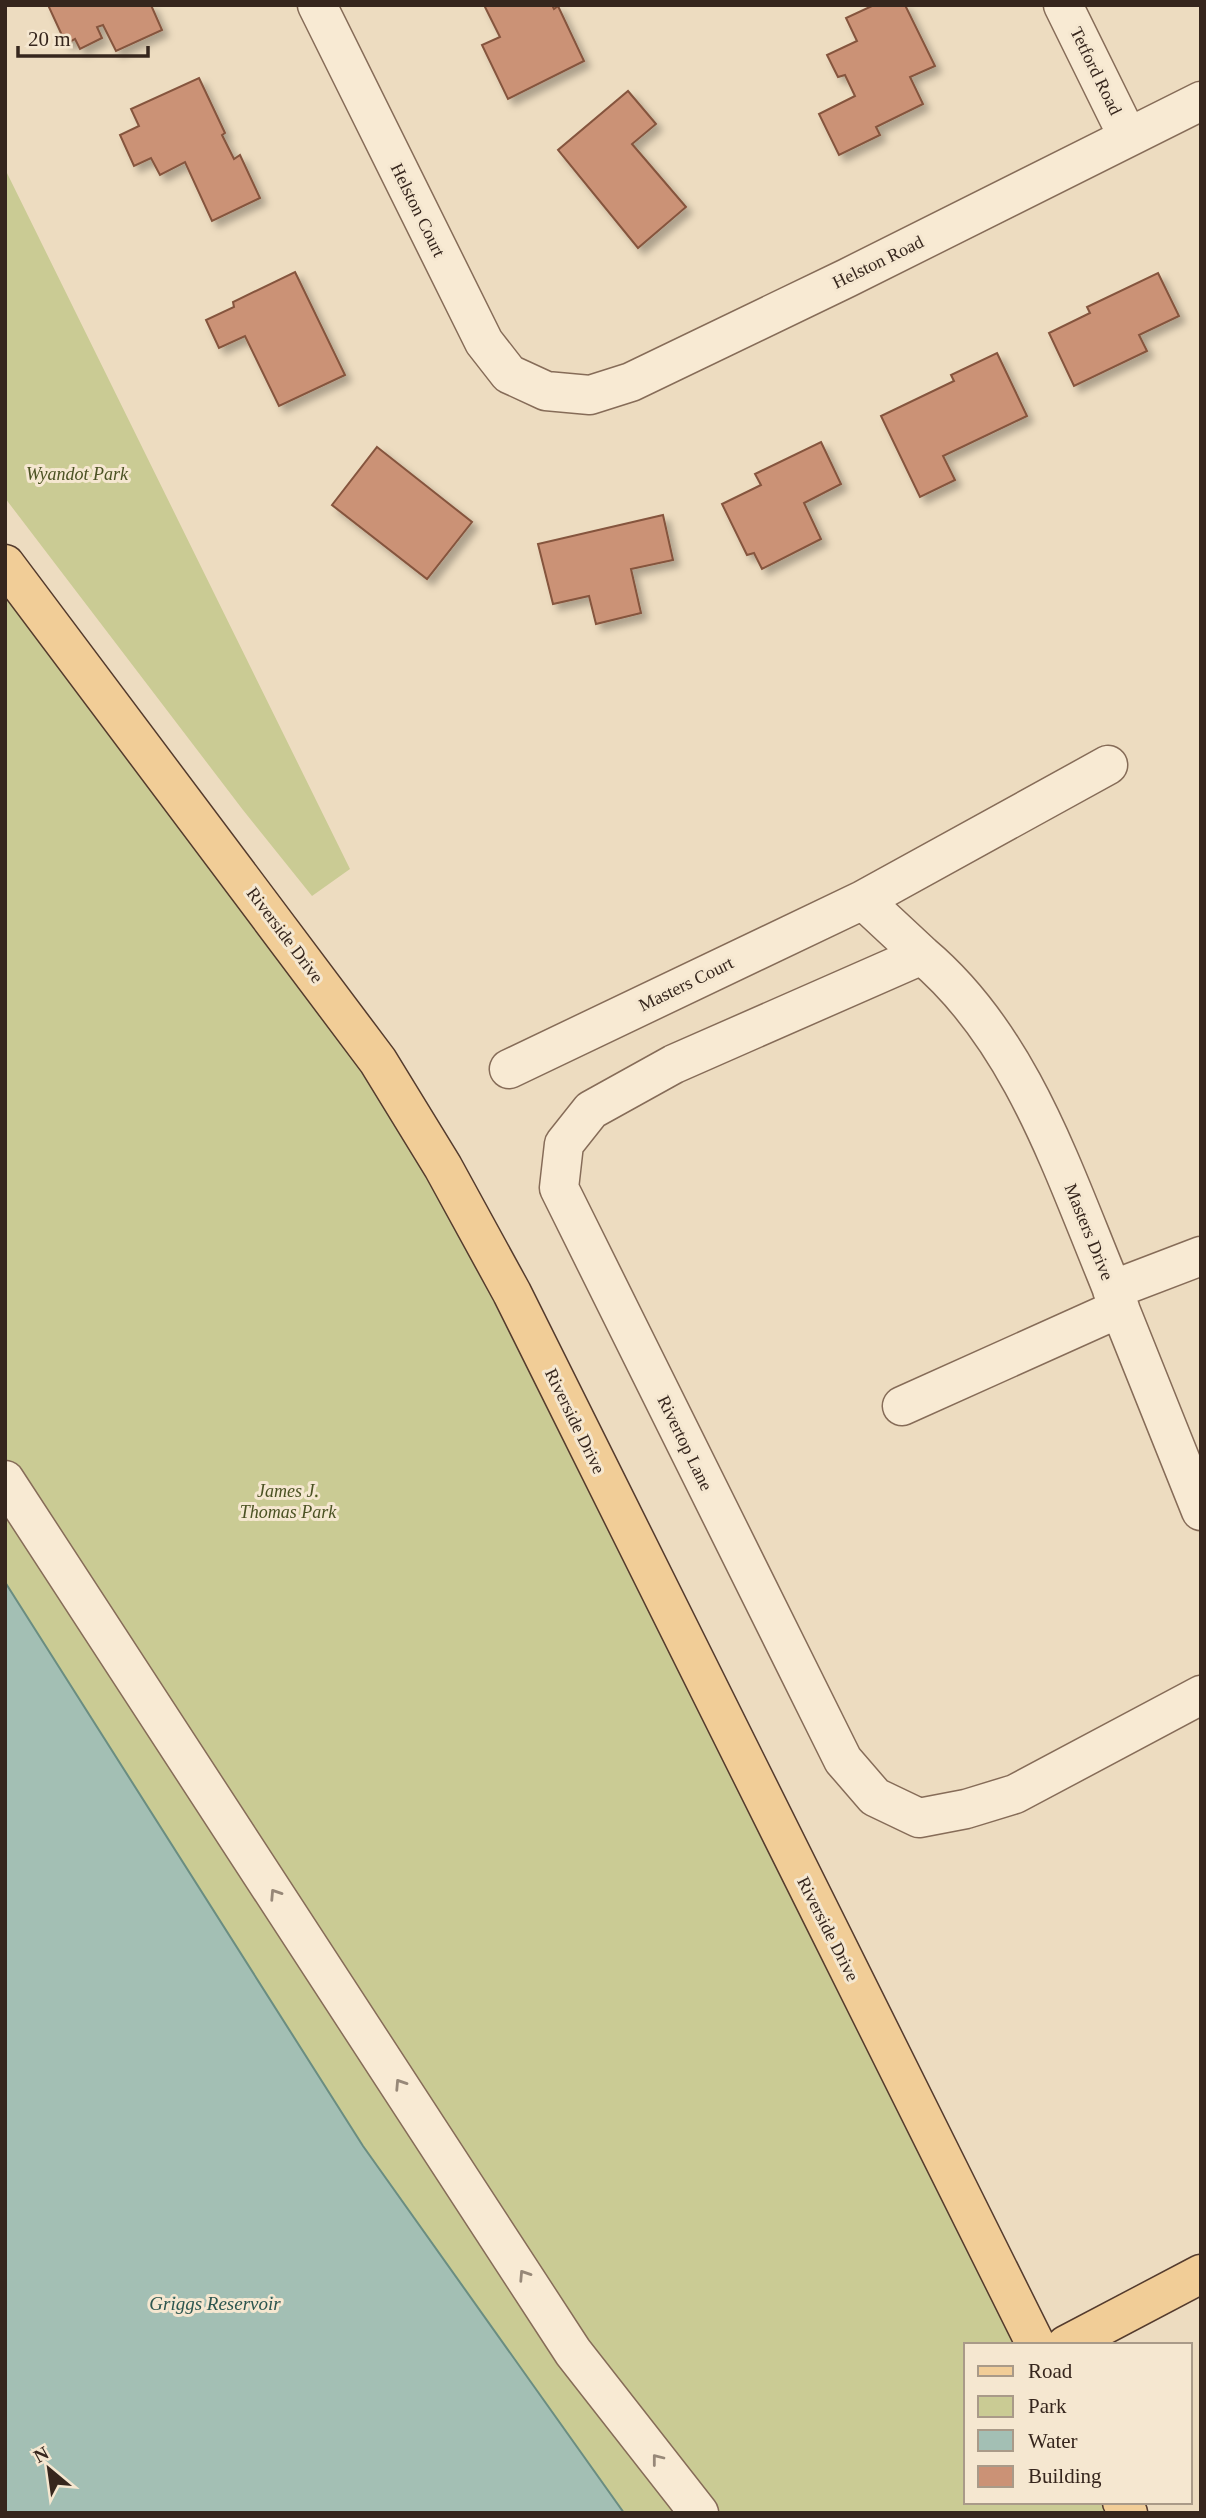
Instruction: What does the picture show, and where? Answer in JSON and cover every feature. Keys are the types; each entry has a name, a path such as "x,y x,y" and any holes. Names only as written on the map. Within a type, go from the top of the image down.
{"main road":[{"name":"Riverside Drive","path":"5,564 379,1061 443,1167 512,1293 1035,2343"},
{"path":"1070,2343 1201,2274"}],"street":[{"name":"Helston Court","path":"317,5 484,342 509,374 546,391"},
{"name":"Tetford Road","path":"1063,5 1128,137"},
{"name":"Helston Road","path":"546,391 590,396 631,382 847,278 1201,100"},
{"name":"Masters Court","path":"509,1069 863,900 1108,765"},
{"path":"863,900 932,963"},
{"name":"Masters Drive","path":"932,963 1002,1046 1049,1134 1201,1511"},
{"name":"Rivertop Lane","path":"932,963 674,1064 590,1110 564,1144 559,1188 843,1760 875,1797 919,1818 1015,1794 1201,1695"},
{"path":"902,1406 1201,1256"},
{"path":"5,1480 573,2351 699,2513"}],"green space":[{"name":"Wyandot Park","path":"5,169 350,869 312,896 243,810 5,498"},
{"name":"James J. Thomas Park","path":"5,564 360,1037 1035,2343 964,2343 964,2504 1123,2504 1128,2513 624,2513 363,2146 5,1582"}],"water":[{"name":"Griggs Reservoir","path":"5,1582 363,2146 624,2513 5,2513"}],"building":[{"path":"48,5 151,5 162,30 116,51 103,25 97,27 102,38 80,49 75,39 66,44"},
{"path":"484,5 552,5 554,9 558,6 584,61 508,99 482,45 500,37"},
{"path":"874,5 905,5 935,66 910,77 923,104 876,127 880,135 839,155 819,114 855,96 845,75 838,77 827,55 857,41 846,18"},
{"path":"199,78 234,159 240,155 260,198 212,221 185,162 160,175 151,158 134,166 120,135 139,126 131,109"},
{"path":"628,91 656,124 632,144 686,207 638,248 558,150"},
{"path":"295,272 345,375 279,406 245,336 219,348 206,320 234,307 233,302"},
{"path":"1158,273 1179,316 1139,335 1147,351 1074,386 1049,333 1090,313 1087,307"},
{"path":"997,353 1027,416 943,456 955,480 920,497 881,416 954,381 951,375"},
{"path":"821,442 841,484 804,503 821,539 762,569 754,553 747,555 722,504 761,485 755,474"},
{"path":"377,447 472,522 427,579 332,505"},
{"path":"663,515 673,560 631,569 641,613 596,624 589,596 553,604 538,544"}]}
